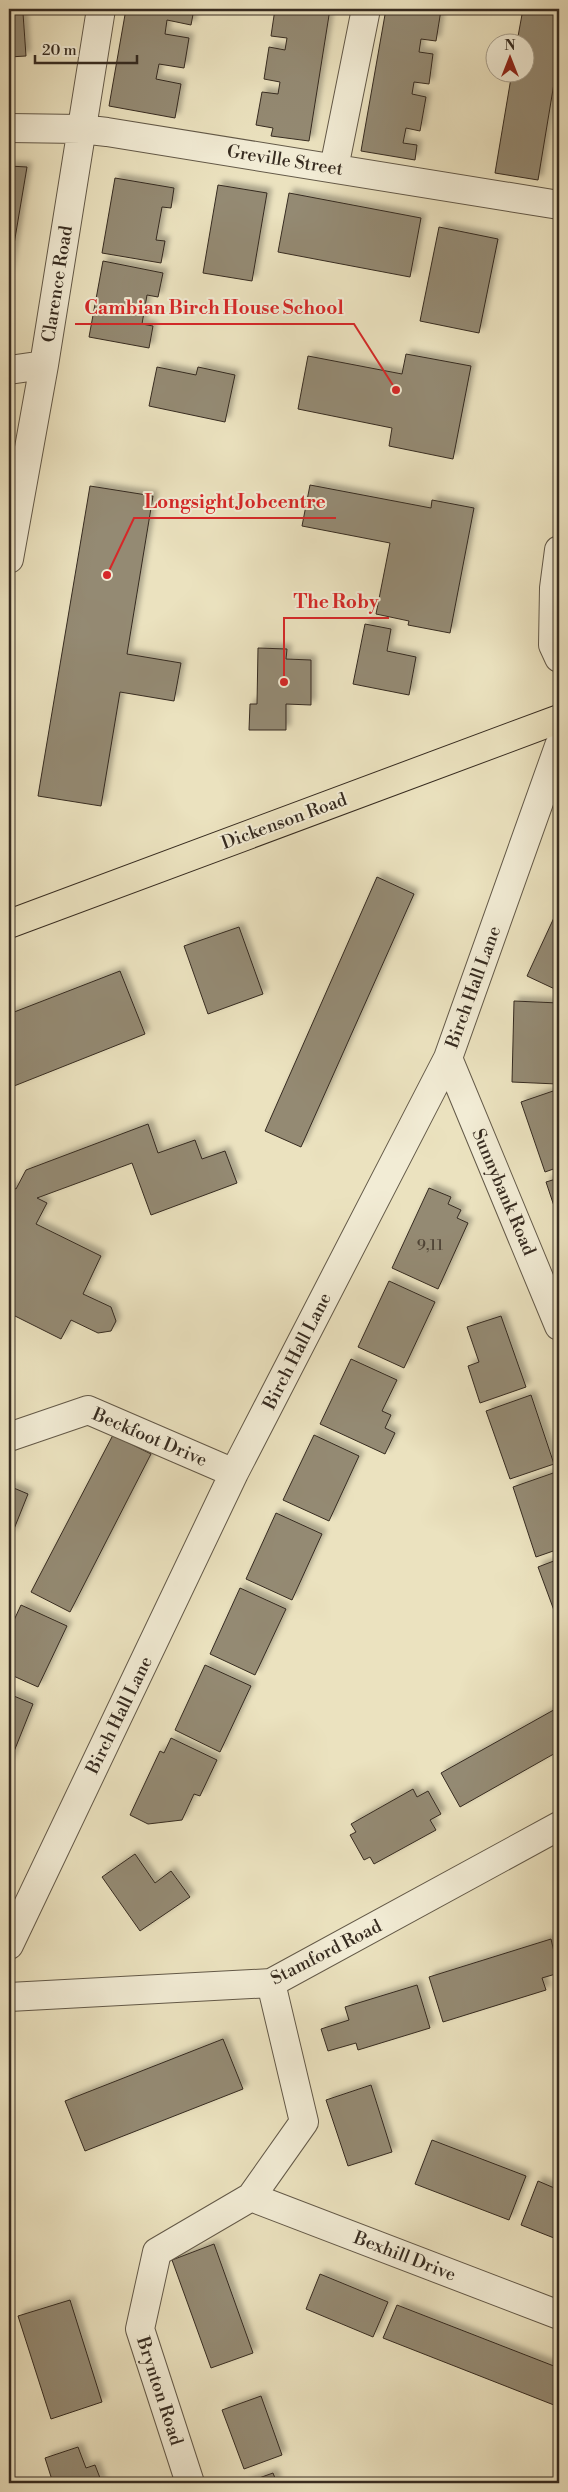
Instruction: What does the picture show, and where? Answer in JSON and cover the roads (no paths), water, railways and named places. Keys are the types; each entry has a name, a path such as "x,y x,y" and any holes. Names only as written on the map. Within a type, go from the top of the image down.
{"highway":[{"name":"Dickenson Road","path":"9,924 559,719"}],"street":[{"name":"Clarence Road","path":"9,559 44,365 101,9"},
{"path":"334,168 366,9"},
{"name":"Greville Street","path":"9,128 82,129 559,205"},
{"path":"9,370 44,365"},
{"path":"559,550 554,588 553,645 559,658"},
{"name":"Birch Hall Lane","path":"9,1945 234,1473 448,1058 559,746"},
{"name":"Sunnybank Road","path":"448,1058 559,1326"},
{"name":"Beckfoot Drive","path":"9,1437 88,1410 234,1473"},
{"name":"Stamford Road","path":"9,1997 271,1983 559,1826"},
{"name":"Brynton Road","path":"190,2483 140,2329 157,2252 251,2197 304,2122 271,1983"},
{"name":"Bexhill Drive","path":"251,2197 559,2315"}],"place":[{"name":"Cambian Birch House School","path":"396,390"},
{"name":"Longsight Jobcentre","path":"107,575"},
{"name":"The Roby","path":"284,682"}]}
